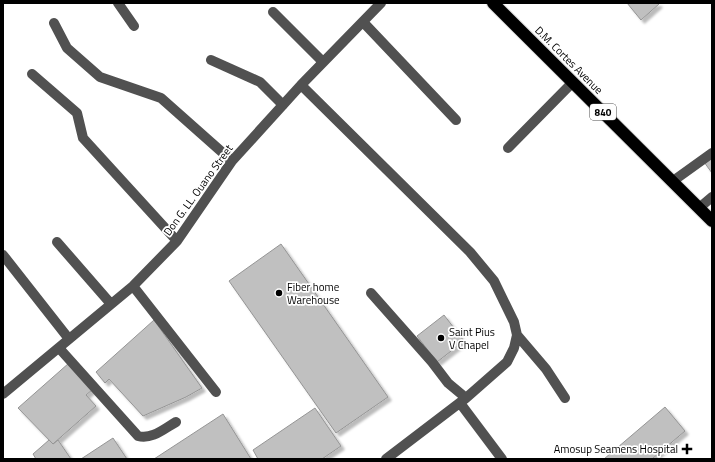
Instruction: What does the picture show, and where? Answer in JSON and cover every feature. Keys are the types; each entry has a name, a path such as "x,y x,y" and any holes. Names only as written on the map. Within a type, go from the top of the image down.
{"highway":[{"name":"D.M. Cortes Avenue","path":"493,3 712,221"}],"street":[{"path":"118,3 134,26"},
{"name":"Don G. LL. Ouano Street","path":"3,394 133,286 177,241 232,161 301,85 381,3"},
{"path":"273,12 323,62"},
{"path":"362,22 456,120"},
{"path":"54,23 67,48 100,77 161,98 232,161"},
{"path":"211,60 260,82 283,106"},
{"path":"32,74 77,113 83,138 177,241"},
{"path":"508,148 573,82"},
{"path":"301,85 470,252 494,281 514,322 517,335 514,348 507,362 463,400 386,459"},
{"path":"673,181 712,153"},
{"path":"699,208 712,197"},
{"path":"57,242 111,304"},
{"path":"3,255 69,339"},
{"path":"133,286 216,392"},
{"path":"371,293 432,362 463,400 502,459"},
{"path":"517,335 546,369 565,398"},
{"path":"59,348 138,436 144,438 152,436 176,422"}],"building":[{"path":"627,3 658,3 659,4 641,20"},
{"path":"712,157 712,173 704,162"},
{"path":"281,244 388,397 336,433 229,281"},
{"name":"Saint Pius V Chapel","path":"444,315 464,341 437,362 417,336"},
{"path":"154,320 202,388 186,397 143,416 109,379 105,383 96,372"},
{"path":"69,363 92,390 86,395 96,406 53,444 18,408"},
{"path":"665,407 685,431 652,459 604,459"},
{"path":"315,408 341,446 322,459 258,459 253,450"},
{"path":"223,414 251,459 154,459"},
{"path":"113,438 127,459 81,459"},
{"path":"49,440 53,444 58,440 71,459 36,459 33,454"}],"place":[{"name":"Fiber home Warehouse","path":"279,293"},
{"name":"Saint Pius V Chapel","path":"441,338"},
{"name":"Amosup Seamens Hospital","path":"687,449"}]}
